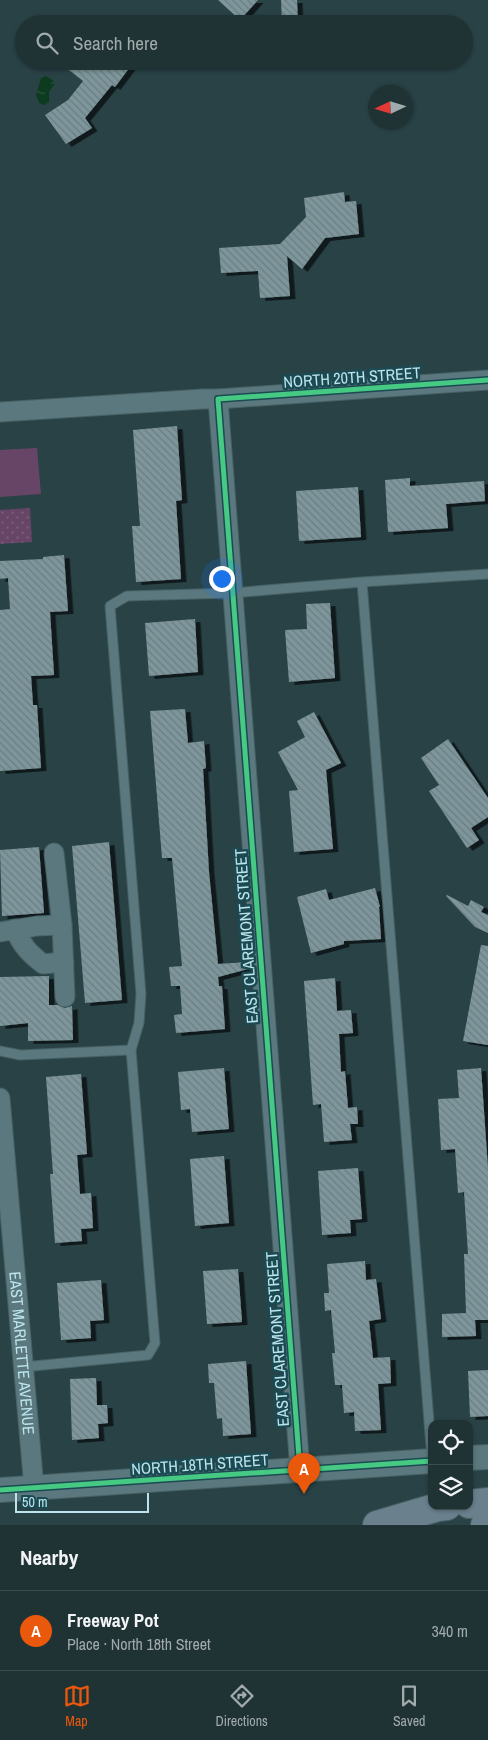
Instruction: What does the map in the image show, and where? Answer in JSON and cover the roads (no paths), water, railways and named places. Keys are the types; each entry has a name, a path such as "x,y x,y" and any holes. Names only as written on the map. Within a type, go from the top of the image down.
{"highway":[{"path":"473,1504 488,1502"},
{"path":"377,1525 428,1510"}],"street":[{"name":"NORTH 20TH STREET","path":"0,412 488,380"},
{"name":"EAST CLAREMONT STREET","path":"218,399 300,1470"},
{"path":"54,853 62,925 66,997"},
{"path":"7,930 62,925"},
{"path":"7,930 19,940 29,953 43,964 64,962"},
{"name":"EAST MARLETTE AVENUE","path":"0,1098 34,1488"},
{"path":"473,1458 488,1457"},
{"name":"NORTH 18TH STREET","path":"0,1490 428,1460"}],"lane":[{"path":"23,1367 148,1356 155,1343 131,1050 140,1023 141,994 110,606 127,596 232,593 488,574"},
{"path":"362,582 429,1420"},
{"path":"0,1051 20,1055 131,1050"}],"water":[{"path":"46,76 54,81 54,85 49,92 49,102 44,105 39,103 36,95 41,78"}],"place":[{"name":"Freeway Pot","path":"304,1494"}]}
